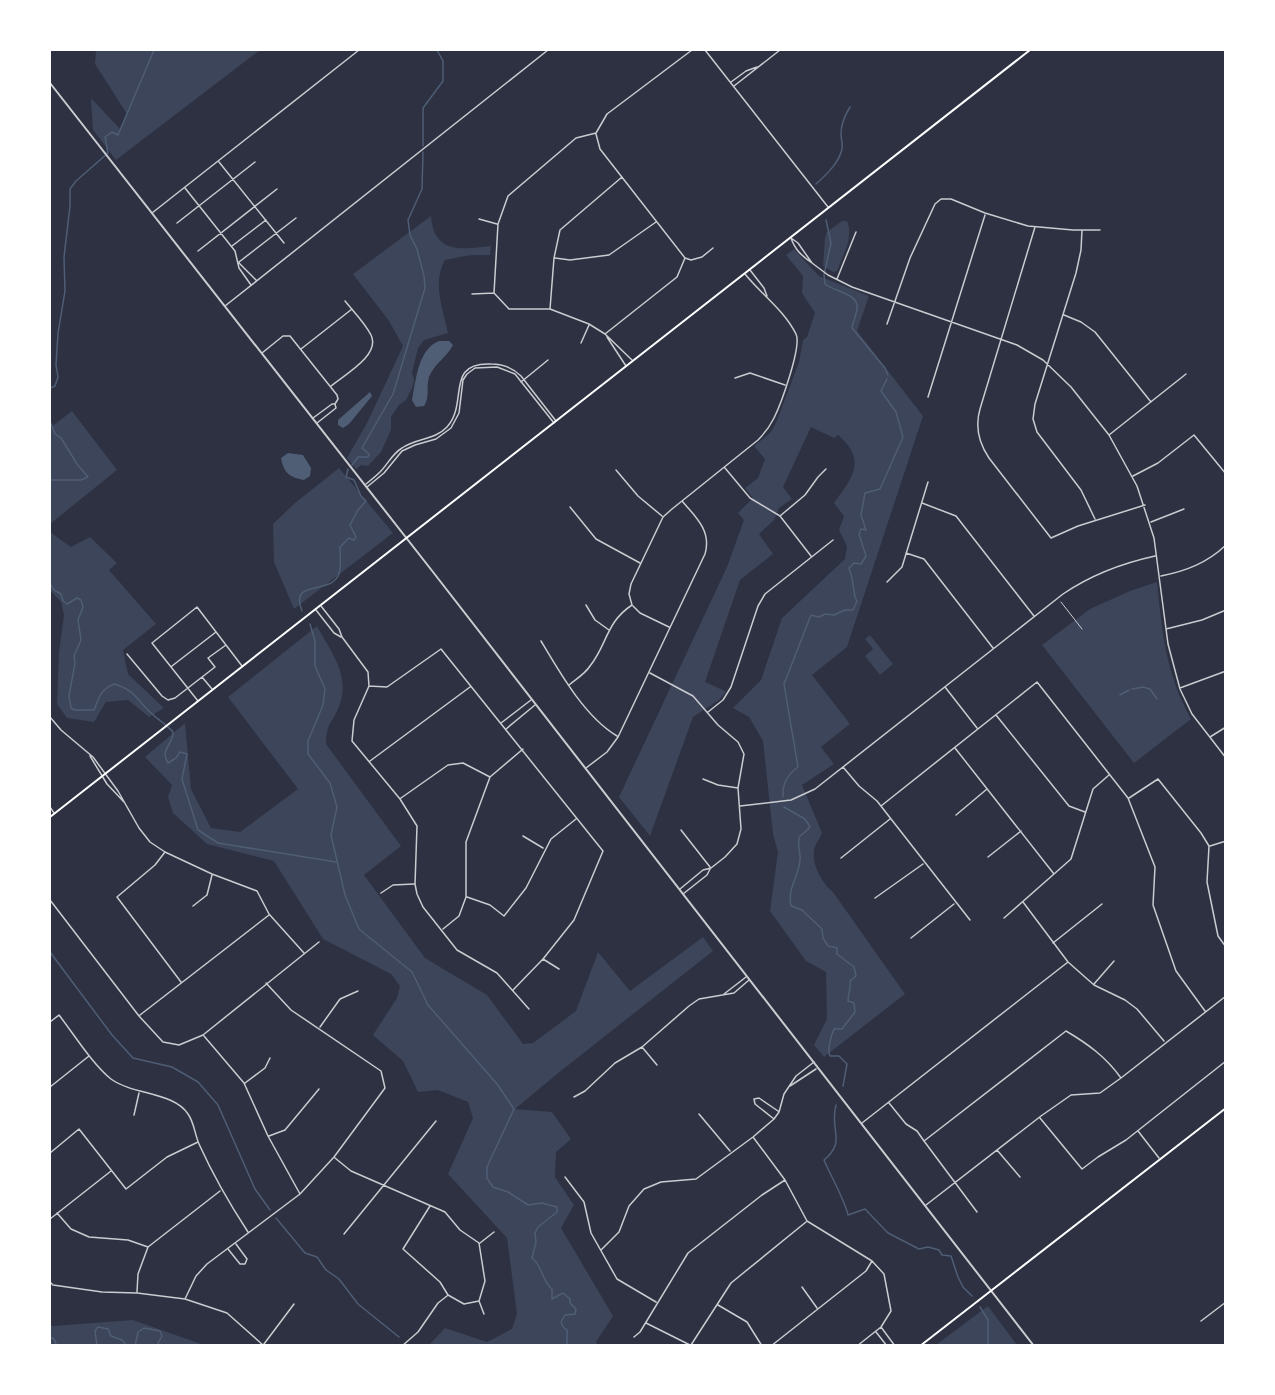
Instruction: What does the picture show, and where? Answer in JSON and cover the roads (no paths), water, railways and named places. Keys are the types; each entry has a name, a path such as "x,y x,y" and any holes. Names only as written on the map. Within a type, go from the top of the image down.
{"main road":[{"path":"50,817 1030,50"},
{"path":"920,1346 1226,1108"}],"street":[{"path":"151,214 359,50"},
{"path":"224,307 548,50"},
{"path":"633,361 605,334 590,324 550,309 509,309 502,302 494,293 498,224 508,196 576,138 596,133 608,114 692,50"},
{"path":"705,50 829,208"},
{"path":"734,86 780,50"},
{"path":"731,82 746,71 758,67"},
{"path":"50,83 1034,1346"},
{"path":"596,133 600,149 686,258 691,260 702,257 714,248"},
{"path":"219,160 284,243"},
{"path":"177,224 255,162"},
{"path":"550,309 554,258 560,230 622,177"},
{"path":"184,188 232,247 239,268 251,286"},
{"path":"198,251 277,189"},
{"path":"887,324 916,244 935,204 941,199 951,199 985,213 1035,227 1100,230"},
{"path":"928,397 985,213"},
{"path":"238,263 297,218"},
{"path":"479,219 498,224"},
{"path":"232,247 266,220"},
{"path":"554,258 570,260 609,255 656,222"},
{"path":"1035,227 980,409 978,428 986,452 1051,538 1095,520 1145,505"},
{"path":"1082,230 1079,260 1034,409 1033,419 1039,435 1081,490 1095,520"},
{"path":"837,280 856,232"},
{"path":"791,238 802,256 837,280 1025,349 1048,364 1071,387 1108,435 1133,476 1151,523 1171,660 1180,689 1192,714 1226,758"},
{"path":"791,238 798,243 812,263"},
{"path":"605,334 677,277 686,258"},
{"path":"238,263 257,281"},
{"path":"750,270 764,288 767,297"},
{"path":"669,627 640,613 632,605 630,588 641,563 663,517 758,441 768,428 777,411 796,356 798,340 792,327 745,274"},
{"path":"472,294 494,293"},
{"path":"330,386 366,358 373,347 372,335 345,301"},
{"path":"301,350 352,309"},
{"path":"1063,315 1084,324 1095,332 1151,402"},
{"path":"581,343 590,324"},
{"path":"605,334 626,367"},
{"path":"261,353 287,335 330,386 338,397 336,408 316,423"},
{"path":"523,381 548,360"},
{"path":"366,486 400,449 414,441 434,436 449,425 456,412 460,381 469,370 481,363 505,366 517,372 555,422"},
{"path":"735,378 750,373 786,385"},
{"path":"1108,435 1186,374"},
{"path":"313,419 335,404"},
{"path":"326,408 329,413"},
{"path":"1133,476 1161,460 1194,435 1226,474"},
{"path":"725,467 750,498 780,516 812,557"},
{"path":"780,516 805,495 826,469"},
{"path":"616,470 638,496 663,517"},
{"path":"887,582 899,571 928,482"},
{"path":"585,769 607,752 618,737 706,549 705,531 682,501"},
{"path":"922,503 956,516 1035,616"},
{"path":"570,507 596,539 641,563"},
{"path":"1151,523 1184,509"},
{"path":"708,713 723,700 731,687 761,600 770,590 832,540"},
{"path":"1160,576 1196,567 1226,545"},
{"path":"906,553 924,559 994,649"},
{"path":"740,806 782,802 803,796 1063,594 1091,577 1131,562 1157,556"},
{"path":"569,685 592,664 609,630 620,614 632,605"},
{"path":"321,606 368,672 369,686 354,720 352,741 400,799 417,826 415,884 423,907 457,950 497,973 529,1010"},
{"path":"586,606 594,620 609,630"},
{"path":"199,701 152,643 197,608 242,667"},
{"path":"316,610 334,633 342,637"},
{"path":"1166,629 1193,623 1226,610"},
{"path":"171,666 217,632"},
{"path":"541,641 569,685 600,724 618,737"},
{"path":"127,654 162,696 168,700 175,698 214,667 208,658 226,644"},
{"path":"369,686 387,687 441,649 603,851 574,920 543,959 513,990"},
{"path":"1180,689 1226,671"},
{"path":"649,673 688,693 741,747 744,761 738,788 741,829 737,844 729,854 711,868 704,870 679,889"},
{"path":"202,676 213,690"},
{"path":"880,806 1037,682 1128,798 1155,867 1153,905 1176,971 1205,1011"},
{"path":"369,762 471,687"},
{"path":"945,687 978,729"},
{"path":"501,724 531,700"},
{"path":"505,729 536,705"},
{"path":"996,715 1069,806 1085,812"},
{"path":"50,717 89,755 115,794 126,804"},
{"path":"1209,738 1226,727"},
{"path":"955,747 1054,875"},
{"path":"443,930 459,916 466,897 466,842 490,777 523,749"},
{"path":"89,755 106,774 145,835 165,852 212,874 257,891 269,914 304,953"},
{"path":"400,799 448,765 463,764 490,777"},
{"path":"843,767 856,783 872,795 923,863 970,920"},
{"path":"1004,918 1071,859 1093,789 1109,775"},
{"path":"703,779 718,785 738,788"},
{"path":"1128,798 1158,779 1201,833 1209,846 1207,882 1218,936 1226,947"},
{"path":"956,815 987,789"},
{"path":"50,807 54,813"},
{"path":"466,897 490,905 504,916 526,888 551,839 576,819"},
{"path":"841,858 890,819"},
{"path":"681,830 711,868"},
{"path":"988,857 1021,830"},
{"path":"523,836 545,849"},
{"path":"1209,846 1226,841"},
{"path":"165,852 155,866 117,897 181,982"},
{"path":"875,898 923,863"},
{"path":"683,894 707,875 711,868"},
{"path":"192,906 207,895 212,874"},
{"path":"381,893 393,885 415,884"},
{"path":"50,900 139,1016 163,1042 179,1045 203,1035 319,942"},
{"path":"1023,902 1068,962 1094,985 1125,1000 1137,1009 1165,1042"},
{"path":"911,938 955,903"},
{"path":"1053,943 1102,904"},
{"path":"139,1016 269,914"},
{"path":"543,959 559,969"},
{"path":"1094,985 1098,977 1114,961"},
{"path":"861,1123 1068,962"},
{"path":"723,994 747,976"},
{"path":"574,1097 585,1091 615,1063 642,1047 694,1002 699,999 734,993 750,980"},
{"path":"185,1299 196,1276 207,1264 300,1194 334,1157 385,1088 381,1071 291,1010 266,983"},
{"path":"320,1028 340,999 358,991"},
{"path":"926,1205 1071,1095 1100,1093 1122,1078 1226,996"},
{"path":"50,1022 59,1015 111,1079 139,1092 176,1101 189,1114 198,1142 221,1191 248,1232"},
{"path":"924,1141 1066,1031 1088,1044 1108,1061 1122,1078"},
{"path":"203,1035 244,1083 268,1136 300,1194"},
{"path":"642,1047 657,1065"},
{"path":"50,1087 90,1056"},
{"path":"244,1083 265,1068 270,1058"},
{"path":"1040,1118 1082,1169 1120,1145 1226,1061"},
{"path":"601,1250 619,1232 629,1206 644,1189 661,1182 696,1179 753,1137 779,1112 784,1094 796,1076 814,1062"},
{"path":"789,1086 818,1067"},
{"path":"268,1136 285,1130 319,1089"},
{"path":"134,1115 139,1092"},
{"path":"774,1119 754,1104 754,1099 759,1098 779,1112"},
{"path":"888,1102 906,1124 917,1131 977,1212"},
{"path":"699,1114 731,1152"},
{"path":"344,1234 436,1121"},
{"path":"50,1153 79,1129 126,1189 167,1157 198,1142"},
{"path":"1138,1130 1160,1160"},
{"path":"753,1137 785,1180 807,1221 872,1261 885,1274 891,1311 881,1327 857,1346"},
{"path":"996,1150 1020,1177"},
{"path":"334,1157 351,1171 445,1212 460,1230 479,1244 485,1281 479,1301 484,1314"},
{"path":"50,1219 112,1171"},
{"path":"565,1177 584,1202 591,1233 617,1279 657,1303"},
{"path":"634,1336 640,1332 688,1253 762,1195 785,1180"},
{"path":"137,1293 138,1274 148,1247 221,1191"},
{"path":"431,1206 403,1250 440,1282 448,1295 464,1304 479,1301"},
{"path":"57,1213 71,1229 89,1237 128,1240 148,1247"},
{"path":"645,1323 691,1345 731,1283 807,1221"},
{"path":"479,1244 494,1232"},
{"path":"228,1248 240,1264 245,1264 247,1259 235,1243"},
{"path":"771,1346 866,1271 872,1261"},
{"path":"50,1282 53,1285 102,1292 137,1293 185,1299 227,1313 264,1345 294,1304"},
{"path":"802,1287 818,1308"},
{"path":"402,1346 418,1332 438,1303 448,1295"},
{"path":"1201,1321 1226,1302"},
{"path":"717,1304 747,1322 762,1346"},
{"path":"881,1327 895,1346"},
{"path":"876,1331 887,1346"}],"lane":[{"path":"1060,602 1082,629"}],"waterway":[{"path":"50,388 55,386 58,377 56,365 58,333 65,291 64,257 70,189 108,153 105,137 112,132 118,135 154,50"},
{"path":"423,146 423,108 443,81 443,61 437,50"},
{"path":"816,184 838,159 842,147 842,127 850,107"},
{"path":"352,465 358,457 368,457 369,454 362,448 393,394 425,288 424,276 417,249 410,235 408,220 422,189 423,152"},
{"path":"826,220 831,243 824,275 825,284 855,301 857,311 852,328 885,368 888,375"},
{"path":"783,797 786,780 798,767 784,684 811,615 819,617 853,610 857,601 849,568 854,563 861,564 866,556 859,534 861,529 866,530 861,515 865,493 880,489 903,437 896,412 881,391 887,379"},
{"path":"50,421 55,434 61,438 88,477 81,480 50,480"},
{"path":"302,611 299,601 301,595 305,591 333,582 340,570 340,547 349,538 354,540 356,537 350,525 366,501 361,496 354,480 346,477 348,469"},
{"path":"50,583 67,604 77,598 81,600 83,607 78,620 81,640 74,656 75,663 69,696 71,708 94,710 101,695 109,686 114,684 126,689 173,732 165,754 168,763 180,752 187,754 182,779 198,830 218,843 336,862"},
{"path":"310,624 315,641 315,666 325,689 323,705 308,741 308,754 330,783 337,807 331,835 345,895 359,929 412,972 428,1005 497,1084 514,1109 487,1167 487,1178 493,1187 508,1192 528,1205 542,1203 557,1207 557,1212 538,1227 535,1233 536,1242 532,1258 552,1289 552,1299 563,1293 576,1309 575,1314 565,1315 561,1322 567,1330 567,1346"},
{"path":"1132,689 1143,687 1150,689 1157,699"},
{"path":"1120,695 1129,690"},
{"path":"784,807 805,819 810,827 799,839 800,860 791,893 791,906 802,910 822,929 823,938 828,946 837,948 837,954 854,967 856,976 850,981 848,1001 854,1003 855,1012 842,1029 834,1029 829,1047 830,1056 839,1056 847,1064 843,1086"},
{"path":"50,952 112,1035 133,1058 172,1067 198,1082 218,1105 255,1189 270,1210"},
{"path":"836,1105 835,1147 824,1160 848,1215 865,1209 888,1233 919,1249 928,1247 939,1250 942,1255 951,1256 963,1287 972,1296"},
{"path":"276,1218 305,1253 317,1257 326,1270 339,1279 358,1304 399,1337"},
{"path":"980,1307 988,1320 988,1346"},
{"path":"97,1346 95,1331 98,1327 108,1329 111,1336 122,1340 127,1346"},
{"path":"135,1346 138,1332 144,1328 160,1331 162,1336 158,1343 159,1346"},
{"path":"50,1337 54,1339 57,1346"}]}
